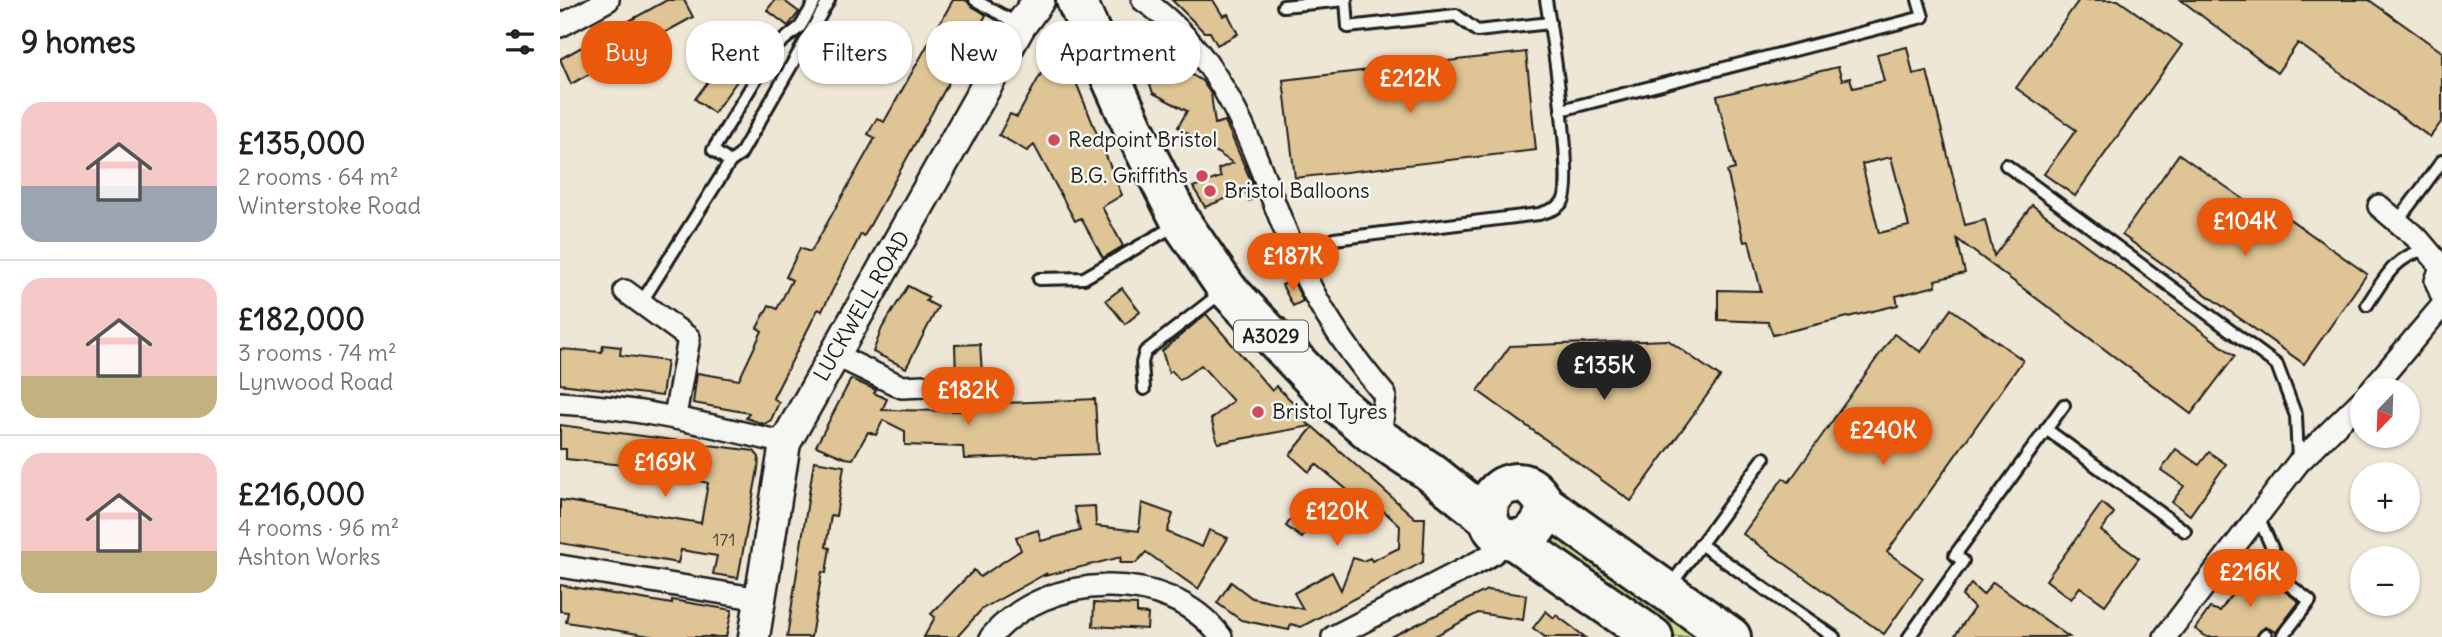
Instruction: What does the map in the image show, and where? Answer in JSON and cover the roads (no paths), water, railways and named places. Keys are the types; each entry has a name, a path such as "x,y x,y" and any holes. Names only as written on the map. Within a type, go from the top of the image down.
{"highway":[{"name":"A3029","path":"1076,0 1133,127 1181,222 1227,289 1331,398 1373,435 1502,521 1653,637"},
{"path":"1502,521 1531,535 1539,529 1546,505 1731,637"}],"street":[{"path":"560,26 608,0"},
{"name":"LUCKWELL ROAD","path":"1022,23 1038,0"},
{"path":"1143,0 1205,59 1235,104 1277,213 1313,291 1356,360 1385,395 1382,421 1373,435"},
{"name":"LUCKWELL ROAD","path":"754,637 785,443 987,84"},
{"path":"2379,206 2441,265 2436,281 2442,296"},
{"path":"633,297 689,338 675,416"},
{"path":"2381,378 2442,306"},
{"path":"835,355 901,387 947,385"},
{"path":"560,403 603,405 675,416 785,443"},
{"path":"2165,637 2298,463 2350,412"},
{"path":"1333,637 1494,553 1502,521"},
{"path":"560,566 760,599"},
{"path":"990,637 1012,618 1039,603 1067,590 1093,584 1147,590 1198,615 1221,637"}],"lane":[{"path":"730,162 713,150 775,47 800,27 816,0"},
{"path":"633,297 730,162 740,155 829,0"},
{"path":"975,0 1011,21"},
{"path":"1283,6 1346,0 1348,27 1456,15 1477,31 1549,23"},
{"path":"1334,239 1539,214 1555,208 1564,200 1566,187 1561,110 1546,0"},
{"path":"1561,110 1923,17 1918,0"},
{"path":"2397,222 2442,161"},
{"path":"2006,165 2277,365 2296,416 2298,463"},
{"path":"1039,279 1084,278 1181,222"},
{"path":"2367,305 2396,264 2406,255 2426,249"},
{"path":"1144,389 1142,363 1145,352 1227,289"},
{"path":"1909,637 1963,562 1955,555 2064,405"},
{"path":"2046,429 2185,531"},
{"path":"1666,591 1764,458"},
{"path":"2257,514 2288,584 2295,593 2310,600 2282,637"},
{"path":"1700,544 1834,637"}],"place":[{"name":"Redpoint Bristol","path":"1054,140"},
{"name":"B.G. Griffiths","path":"1202,176"},
{"name":"Bristol Balloons","path":"1210,191"},
{"name":"Bristol Tyres","path":"1258,412"}]}
